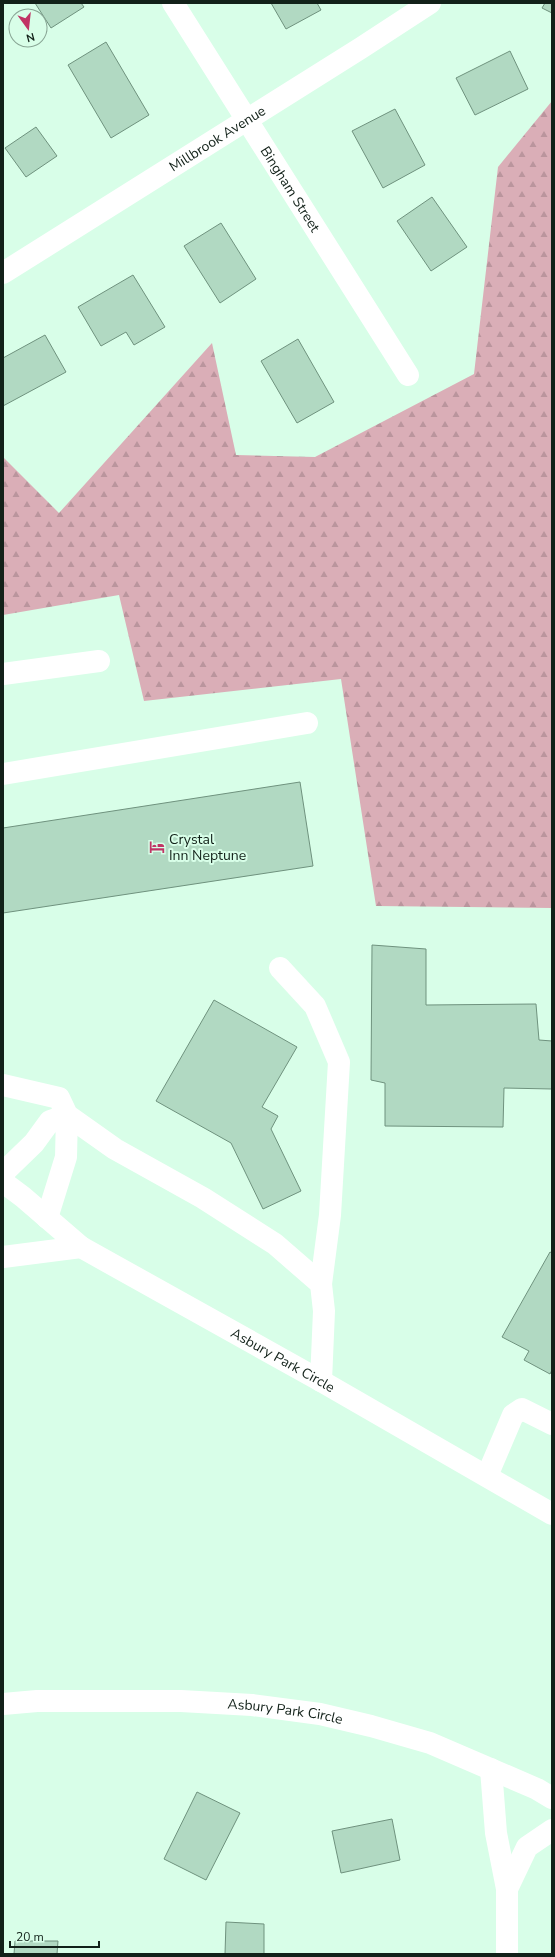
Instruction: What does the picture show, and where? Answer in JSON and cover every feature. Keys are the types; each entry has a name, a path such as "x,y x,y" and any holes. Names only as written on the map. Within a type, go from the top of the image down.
{"main road":[{"name":"Bingham Street","path":"173,3 408,375"},
{"name":"Millbrook Avenue","path":"3,273 430,3"},
{"path":"3,674 99,660"},
{"path":"3,774 307,723"},
{"path":"280,968 315,1006 339,1062 330,1215 321,1284 324,1312 321,1381"},
{"path":"3,1085 59,1098 67,1115 66,1157 47,1218"},
{"path":"67,1115 115,1149 203,1198 275,1244 321,1284"},
{"path":"3,1173 34,1143 50,1121 67,1115"},
{"name":"Asbury Park Circle","path":"3,1182 81,1247 321,1381 552,1514"},
{"path":"3,1257 81,1247"},
{"path":"487,1476 513,1415 522,1409 552,1424"},
{"name":"Asbury Park Circle","path":"3,1704 37,1701 181,1701 252,1705 320,1714 371,1726 430,1743 537,1789 552,1798"},
{"path":"491,1769 496,1833 507,1889 507,1954"},
{"path":"507,1889 527,1847 552,1830"}],"green space":[{"path":"552,101 552,908 376,906 341,679 144,701 119,595 3,615 3,457 59,513 212,343 236,455 315,457 474,374 498,167"}],"building":[{"path":"35,3 81,3 84,7 51,28 48,23 48,8 38,8"},
{"path":"271,3 317,3 321,10 286,29"},
{"path":"545,3 552,3 552,13 542,8"},
{"path":"106,42 149,115 111,138 68,65"},
{"path":"510,51 528,89 475,115 456,78"},
{"path":"395,109 425,165 383,188 352,131"},
{"path":"36,127 57,156 26,177 5,148"},
{"path":"432,197 467,247 431,271 397,221"},
{"path":"221,223 256,279 220,303 184,246"},
{"path":"133,275 165,327 134,345 126,332 101,346 78,307"},
{"path":"45,335 66,372 3,406 3,358"},
{"path":"298,339 334,402 297,423 261,361"},
{"name":"Crystal Inn Neptune","path":"300,782 313,866 3,913 3,828"},
{"path":"372,945 426,949 426,1005 536,1004 539,1040 552,1041 552,1089 504,1088 503,1127 385,1126 385,1083 371,1080"},
{"path":"214,1000 297,1047 262,1107 278,1116 271,1129 301,1191 263,1209 231,1143 156,1101"},
{"path":"550,1252 552,1253 552,1370 550,1374 524,1360 529,1351 502,1337"},
{"path":"197,1792 240,1813 206,1880 164,1859"},
{"path":"392,1819 400,1860 341,1873 332,1831"},
{"path":"226,1922 264,1924 264,1954 225,1954"},
{"path":"15,1941 58,1941 57,1954 14,1954"}],"place":[{"name":"Crystal Inn Neptune","path":"157,847"}]}
